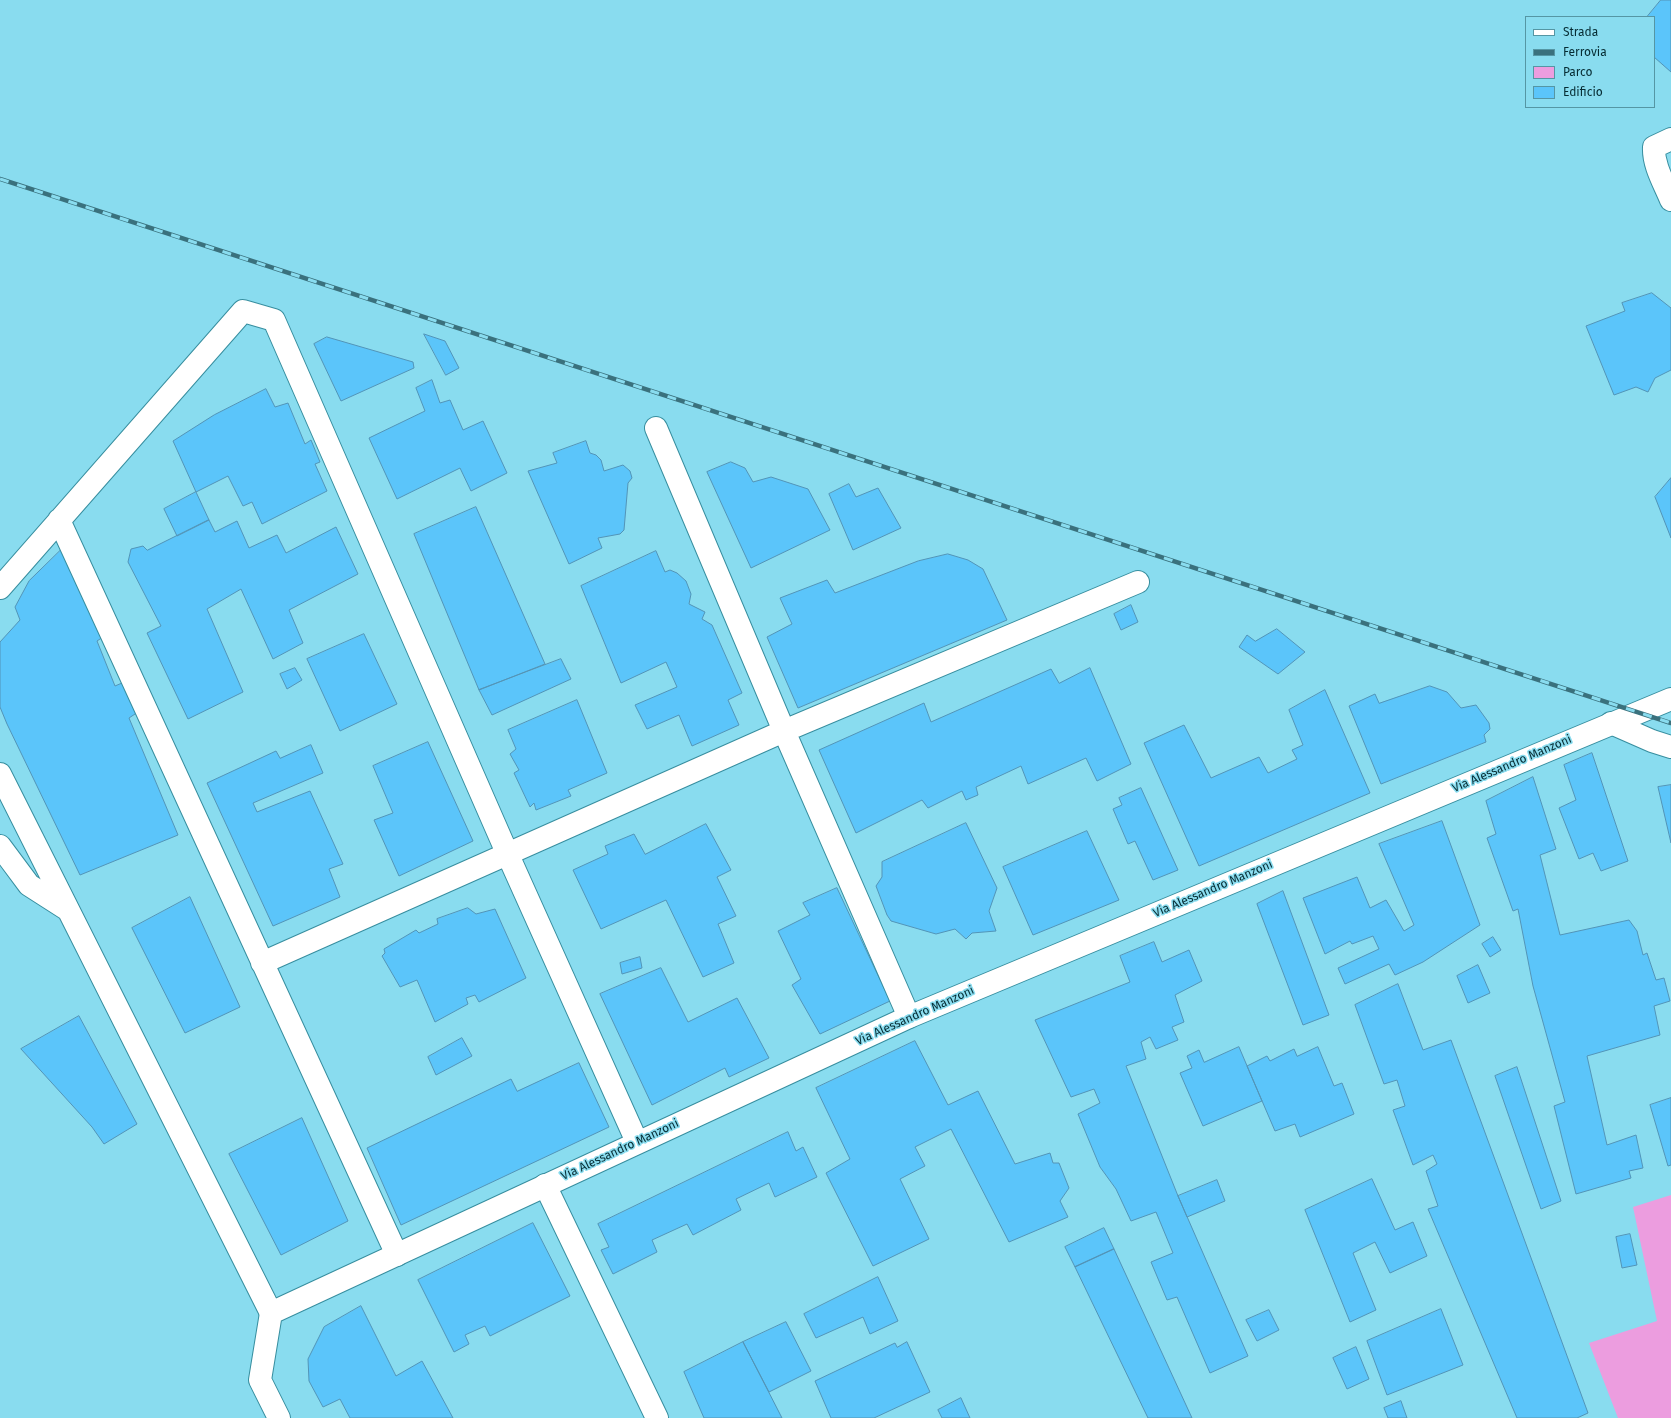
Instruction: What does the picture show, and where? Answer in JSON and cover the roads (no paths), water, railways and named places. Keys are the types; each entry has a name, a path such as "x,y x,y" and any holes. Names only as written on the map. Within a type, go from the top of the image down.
{"street":[{"path":"1671,139 1654,147 1656,164 1671,200"},
{"path":"0,588 243,311 274,320 508,855 637,1142"},
{"path":"656,428 784,731 909,1017"},
{"path":"59,520 397,1255"},
{"path":"262,963 508,855 784,731 1138,582"},
{"name":"Via Alessandro Manzoni","path":"271,1314 637,1142 909,1017 1671,699"},
{"path":"1611,723 1652,741 1671,747"},
{"path":"0,774 271,1314 260,1380 279,1418"},
{"path":"0,846 29,885 69,911"},
{"path":"545,1185 658,1418"}],"railway":[{"path":"0,179 1671,723"}]}
